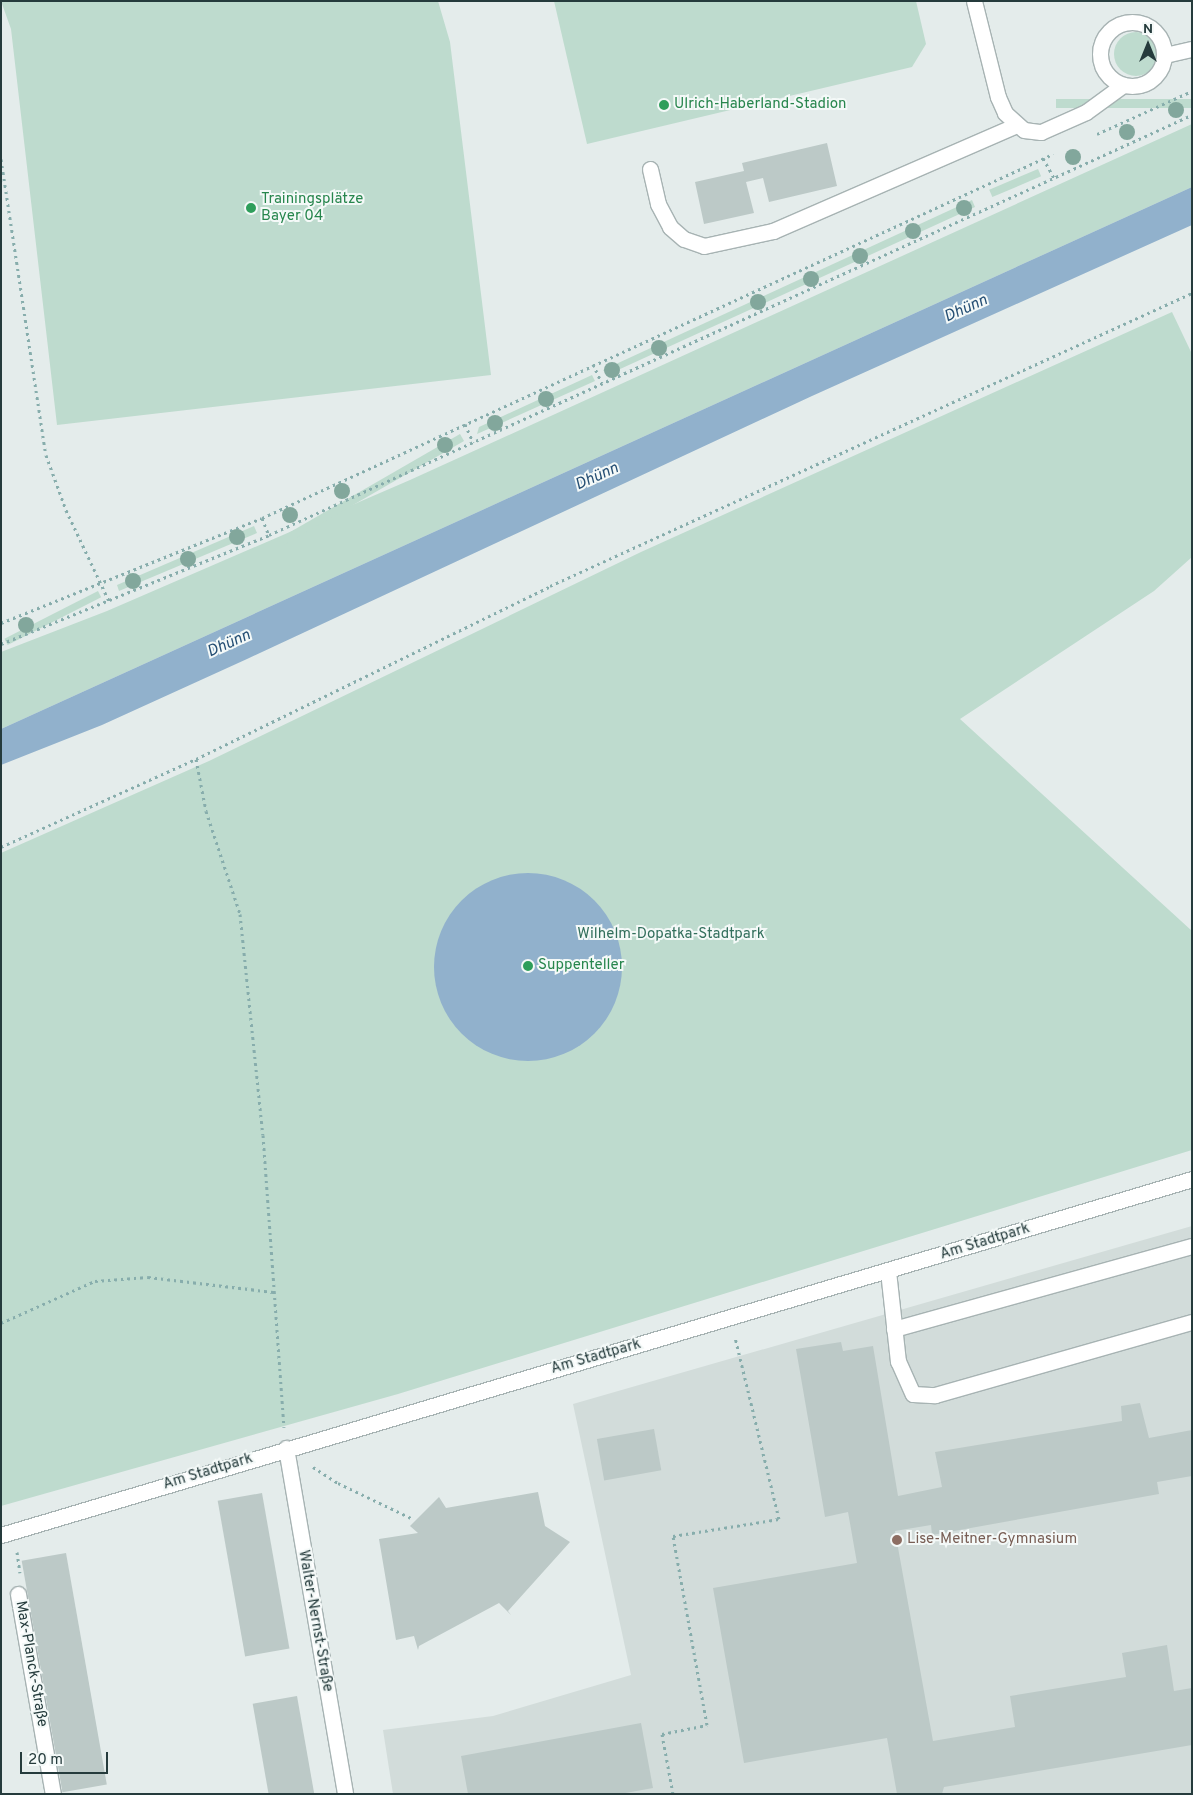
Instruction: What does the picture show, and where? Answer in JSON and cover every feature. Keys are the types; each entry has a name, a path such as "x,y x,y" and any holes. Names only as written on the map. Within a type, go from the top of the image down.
{"street":[{"path":"974,1 998,97 1005,113 1017,125 1032,132 1041,132 1086,112 1123,85"},
{"path":"1137,21 1148,25 1164,43 1165,55 1163,66 1147,83 1123,85 1113,80 1101,62 1102,42 1115,26 1137,21"},
{"path":"1165,55 1192,49"},
{"path":"650,169 658,204 670,227 684,239 704,246 773,231 1017,125"},
{"name":"Am Stadtpark","path":"7,1533 286,1448 888,1271 1192,1179"},
{"path":"894,1329 1192,1246"},
{"path":"888,1271 898,1361 913,1394 934,1396 1192,1322"},
{"name":"Walter-Nernst-Straße","path":"286,1448 345,1794"},
{"name":"Max-Planck-Straße","path":"18,1594 53,1794"}],"path":[{"path":"1095,135 1192,91"},
{"path":"1,644 269,535 1192,115"},
{"path":"1,623 102,584 262,518 1060,150"},
{"path":"1043,158 1054,178"},
{"path":"1,159 46,455 66,510 109,601"},
{"path":"1,847 196,759 550,586 1192,293"},
{"path":"593,364 602,382"},
{"path":"465,424 473,442"},
{"path":"262,518 269,535"},
{"path":"196,759 206,811 240,914 262,1135 286,1448 338,1483 413,1519"},
{"path":"1,1323 95,1282 148,1277 273,1292"},
{"path":"673,1794 662,1734 707,1725 673,1536 779,1519 731,1317"},
{"path":"7,1533 24,1593 18,1594"}],"shaded area":[{"name":"Lise-Meitner-Gymnasium","path":"1192,1226 1192,1794 393,1794 383,1730 493,1716 631,1675 573,1404"}],"green space":[{"name":"Trainingsplätze Bayer 04","path":"1,1 438,1 450,42 491,375 57,425 11,29"},
{"name":"Ulrich-Haberland-Stadion","path":"554,1 916,1 926,44 912,67 587,144"},
{"path":"1136,32 1148,36 1154,42 1158,54 1154,66 1148,72 1136,76 1124,72 1118,66 1114,54 1118,42 1124,36"},
{"path":"1056,99 1192,99 1192,108 1056,108"},
{"path":"1192,124 1192,187 1,729 1,652 107,611 410,480"},
{"path":"1038,169 1041,176 992,197 989,190"},
{"path":"972,200 975,207 607,375 603,370"},
{"name":"Wilhelm-Dopatka-Stadtpark","path":"1172,312 1192,354 1192,557 1154,591 960,719 1192,931 1192,1150 398,1394 1,1506 1,853 209,761 641,552"},
{"path":"592,375 595,381 477,434 479,427"},
{"path":"460,434 464,441 285,544 281,538"},
{"path":"254,526 257,533 119,591 117,585"},
{"path":"98,591 101,597 8,645 4,639"}],"water":[{"name":"Dhünn","path":"1192,187 1192,225 812,396 102,725 1,765 1,729"},
{"name":"Suppenteller","path":"528,873 564,880 588,894 601,907 615,931 622,967 615,1003 601,1027 588,1040 564,1054 528,1061 492,1054 468,1040 455,1027 441,1003 434,967 441,931 455,907 468,894 492,880"}],"building":[{"path":"827,143 837,186 769,202 763,178 746,182 754,213 704,224 695,182 744,171 742,163"},
{"path":"841,1342 843,1351 873,1346 898,1496 942,1487 935,1452 1122,1421 1121,1406 1140,1403 1149,1438 1192,1430 1192,1476 1157,1482 1159,1494 932,1535 931,1525 895,1531 933,1741 1015,1727 1010,1696 1126,1677 1122,1653 1167,1645 1174,1691 1192,1688 1192,1745 944,1787 942,1794 897,1794 887,1738 744,1763 713,1588 857,1563 848,1512 825,1517 796,1349"},
{"path":"654,1429 661,1470 604,1480 597,1439"},
{"path":"538,1492 545,1526 570,1542 508,1611 511,1615 499,1603 419,1646 418,1650 414,1636 396,1640 379,1539 418,1533 410,1526 439,1497 446,1508"},
{"path":"262,1493 289,1649 245,1656 218,1501"},
{"path":"66,1553 107,1784 62,1792 22,1561"},
{"path":"297,1696 314,1793 269,1794 253,1704"},
{"path":"641,1723 653,1788 620,1794 468,1794 461,1756"}],"place":[{"name":"Ulrich-Haberland-Stadion","path":"664,105"},
{"name":"Trainingsplätze Bayer 04","path":"251,208"},
{"name":"Suppenteller","path":"528,966"},
{"name":"Lise-Meitner-Gymnasium","path":"897,1540"}]}
